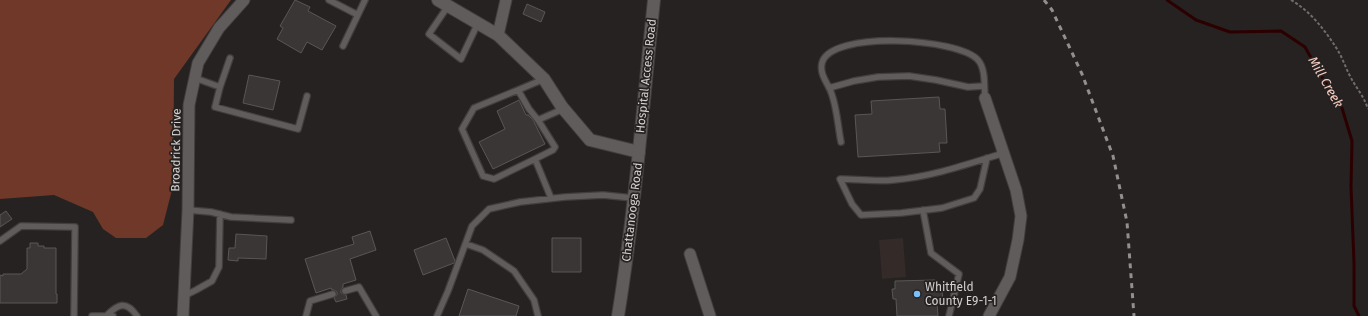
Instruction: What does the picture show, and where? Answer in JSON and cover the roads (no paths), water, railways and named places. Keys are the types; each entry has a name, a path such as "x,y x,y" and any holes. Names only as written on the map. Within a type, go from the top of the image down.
{"main road":[{"name":"Hospital Access Road","path":"639,152 654,0"},
{"name":"Chattanooga Road","path":"443,3 498,35 544,79 563,109 590,140 639,152 618,316"}],"street":[{"name":"Broadrick Drive","path":"182,316 188,210 189,105 198,63 219,28 244,0"},
{"path":"498,35 506,0"},
{"path":"985,98 1016,190 1021,216 1018,240 1010,277 989,316"},
{"path":"690,254 710,316"}],"lane":[{"path":"329,0 358,15"},
{"path":"343,46 365,0"},
{"path":"443,3 429,34 461,59 478,23"},
{"path":"841,142 832,95 822,73 822,63 827,54 842,46 879,41 910,41 947,47 972,54 979,62 984,78 985,98"},
{"path":"230,58 215,107 298,129 307,96"},
{"path":"829,88 854,81 878,77 909,76 968,87 984,86"},
{"path":"195,78 220,87"},
{"path":"518,90 555,147 553,150 494,179 483,176 462,129 474,108 544,79"},
{"path":"538,120 563,109"},
{"path":"987,158 980,189 974,198 942,208 901,213 861,215 852,204 840,179 892,180 923,176 1004,153"},
{"path":"535,159 551,198"},
{"path":"437,316 472,226 489,209 520,202 551,198 603,195 633,198"},
{"path":"188,210 231,217 291,220"},
{"path":"923,210 931,253 959,274 949,316"},
{"path":"183,296 212,281 219,267 220,214"},
{"path":"0,241 21,226 75,227 74,316"},
{"path":"466,244 483,250 514,271 534,300 538,316"},
{"path":"345,290 359,287 376,316"},
{"path":"306,316 310,301 333,294"},
{"path":"106,316 118,305 129,306 137,316"},
{"path":"92,316 113,316"}],"waterway":[{"name":"Mill Creek","path":"1167,0 1196,20 1230,32 1281,31 1305,47 1342,108 1352,141 1351,187 1354,306 1359,316"}],"railway":[{"path":"1044,0 1052,10 1082,74 1113,156 1127,222 1134,316"}],"place":[{"name":"Whitfield County E9-1-1","path":"917,294"}]}
